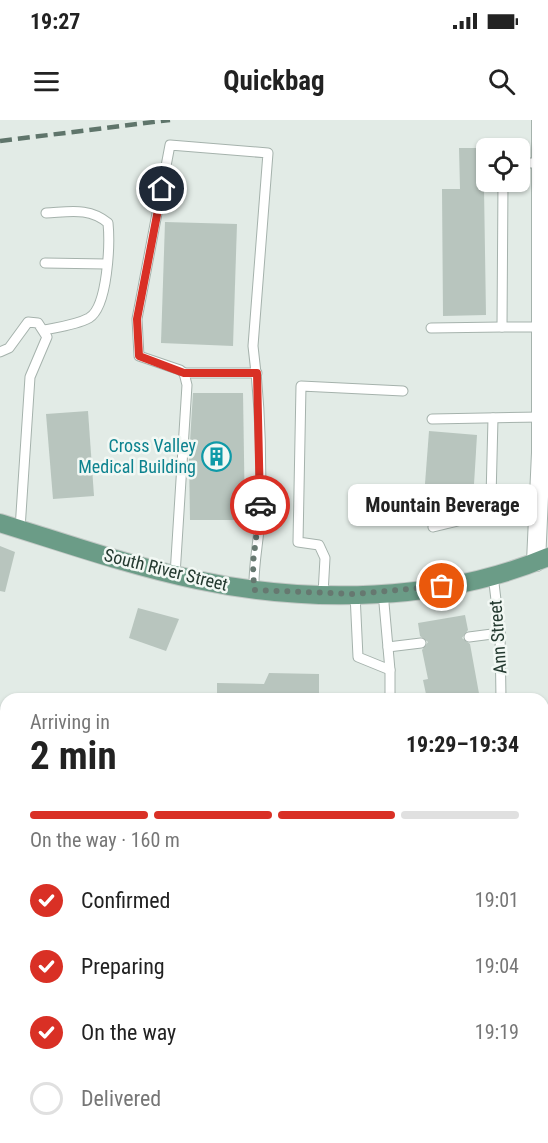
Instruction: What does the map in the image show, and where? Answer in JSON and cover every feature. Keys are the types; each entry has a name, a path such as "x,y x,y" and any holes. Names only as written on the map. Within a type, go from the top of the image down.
{"main road":[{"name":"South River Street","path":"0,523 175,575 254,590 355,594 430,588 493,575 542,560"}],"street":[{"path":"542,560 544,483 540,327 544,295 544,123"}],"lane":[{"path":"254,590 253,563 260,517 257,373 254,346 268,153 170,145 137,319 139,356 184,373 257,373"},
{"path":"502,327 503,192"},
{"path":"44,330 75,324 91,317 98,309 103,295 108,223 98,215 86,211 46,213"},
{"path":"45,263 106,264"},
{"path":"0,352 9,348 28,322 38,323 47,337 30,377 20,529"},
{"path":"431,328 540,327"},
{"path":"175,575 187,385 184,373"},
{"path":"323,594 325,558 318,545 298,542 301,386 403,391"},
{"path":"432,419 541,417"},
{"path":"434,527 473,517 486,507 491,498 493,418"},
{"name":"Ann Street","path":"493,575 500,633 501,693"},
{"path":"383,592 390,693"},
{"path":"355,594 357,657 390,670"},
{"path":"469,637 500,633"},
{"path":"388,647 421,643"}],"building":[{"path":"459,148 476,148 476,192 484,192 486,315 443,316 442,189 460,189"},
{"path":"165,222 237,224 233,346 161,343"},
{"name":"Cross Valley Medical Building","path":"193,393 243,393 245,520 190,520 189,458"},
{"path":"88,411 94,496 53,499 46,414"},
{"path":"429,431 477,435 473,501 424,497"},
{"path":"0,546 15,552 5,592 0,591"},
{"path":"138,608 179,619 166,651 129,638"},
{"path":"465,615 468,630 462,638 470,644 479,693 426,693 423,680 428,679 422,650 428,642 420,636 418,623"},
{"path":"269,673 319,674 319,693 217,693 217,683 264,684"}],"railway":[{"path":"0,141 170,120"}],"way so far":[{"path":"260,505 253,563 254,590 355,594 442,586"}],"place":[{"name":"Cross Valley Medical Building","path":"217,456"},
{"name":"Mountain Beverage","path":"442,586"}],"route":[{"path":"162,189 137,319 139,356 184,373 257,373 260,505"}]}
